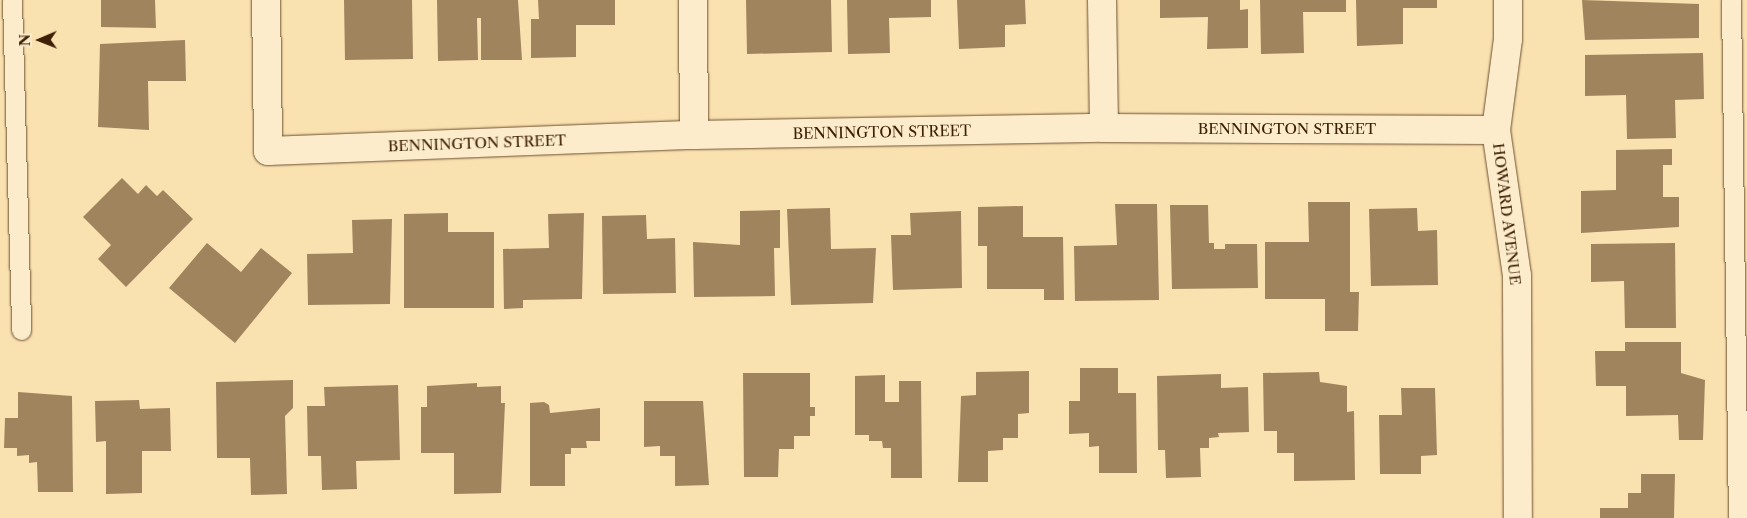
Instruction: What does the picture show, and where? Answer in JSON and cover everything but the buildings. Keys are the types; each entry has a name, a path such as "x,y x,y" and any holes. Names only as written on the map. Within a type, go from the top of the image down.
{"street":[{"name":"BENNINGTON STREET","path":"266,0 268,151 694,135 1104,128 1496,130"},
{"path":"692,0 694,135"},
{"path":"1102,0 1104,128"},
{"name":"HOWARD AVENUE","path":"1508,0 1508,39 1496,130 1517,276 1518,518"}],"lane":[{"path":"12,0 22,330"},
{"path":"1731,0 1738,518"}]}
